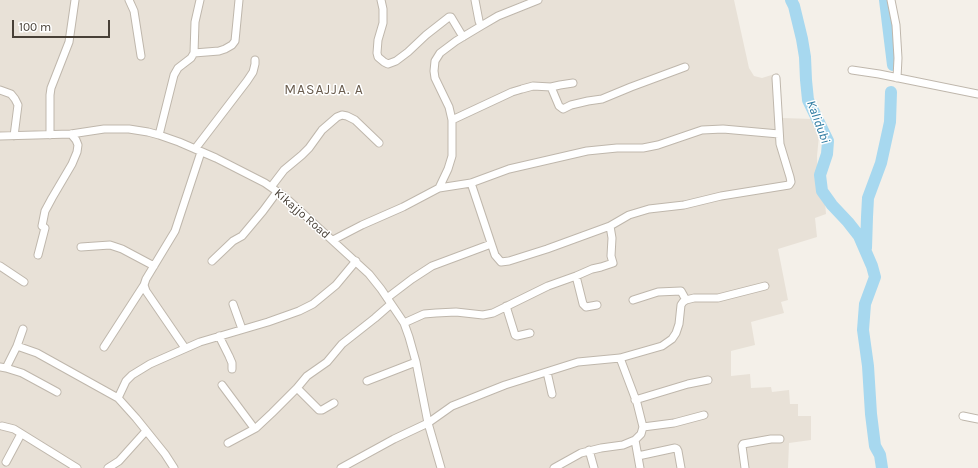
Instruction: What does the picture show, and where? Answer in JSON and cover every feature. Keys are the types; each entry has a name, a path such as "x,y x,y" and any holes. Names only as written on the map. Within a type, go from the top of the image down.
{"street":[{"path":"50,135 51,88 69,42 75,0"},
{"path":"129,0 134,11 141,56"},
{"path":"159,135 174,75 178,68 191,58 194,53 195,22 200,0"},
{"path":"194,53 219,51 232,45 235,41 239,0"},
{"path":"381,0 383,9 383,23 378,40 377,53 378,57 388,64 396,61 408,52 449,17 451,17 463,37"},
{"path":"475,0 479,21 482,26"},
{"path":"439,188 452,156 452,120 449,107 435,78 434,71 436,61 440,53 456,41 498,16 538,0"},
{"path":"891,0 896,25 898,58 897,78"},
{"path":"104,347 144,285 146,279 175,231 198,151 253,72 255,60"},
{"path":"551,87 559,106 562,109 571,105 602,99 684,67"},
{"path":"852,70 978,94"},
{"path":"471,182 495,255 501,262 509,261 547,249 610,226 629,215 648,209 684,205 721,196 788,185 791,182 781,152 780,144 776,78"},
{"path":"452,120 512,92 533,86 551,87 574,83"},
{"path":"0,90 11,94 15,98 18,105 14,136"},
{"path":"212,261 233,241 242,236 263,211 284,170 309,148 322,130 337,117 342,115 355,120 379,142"},
{"name":"Kikajjo Road","path":"0,136 71,134 129,129 159,135 216,158 274,189 297,207 369,274 404,324 416,362 428,423 441,468"},
{"path":"333,240 362,225 403,207 439,188 471,182 509,169 587,151 617,148 643,148 658,145 702,130 723,129 779,134"},
{"path":"38,255 45,228 42,226 45,211 72,164 77,152 78,145 71,134"},
{"path":"404,324 424,314 456,312 482,315 493,313 548,286 592,269 613,263 611,256 612,238 610,226"},
{"path":"228,443 254,428 272,413 307,376 327,362 342,344 375,318 389,301 412,279 432,266 491,244"},
{"path":"81,247 110,245 154,266"},
{"path":"118,398 126,381 132,375 150,364 186,348 219,336 299,312 313,304 336,285 356,261"},
{"path":"0,266 24,282"},
{"path":"576,276 583,304 586,307 597,305"},
{"path":"144,285 146,291 186,348"},
{"path":"341,468 394,439 428,423 452,406 505,385 578,362 620,358 662,346 672,339 676,333 679,324 681,305 686,300 694,298 718,298 765,286"},
{"path":"632,300 658,292 681,291 686,300"},
{"path":"233,304 242,329"},
{"path":"506,306 515,335 517,336 530,333"},
{"path":"23,329 16,346 3,368 22,373 57,392"},
{"path":"219,336 232,363 232,369"},
{"path":"16,346 37,353 118,398 165,454 174,468"},
{"path":"554,468 581,453 589,450 623,445 635,440 642,434 643,427 620,358"},
{"path":"367,380 416,362"},
{"path":"547,372 552,394"},
{"path":"635,400 688,384 708,380"},
{"path":"222,385 254,428"},
{"path":"297,388 319,410 322,410 334,403"},
{"path":"643,427 674,423 704,415"},
{"path":"963,416 978,419"},
{"path":"2,426 14,429 75,468"},
{"path":"108,468 119,461 146,431"},
{"path":"6,462 21,434"},
{"path":"745,468 743,444 771,439 780,439"},
{"path":"635,440 640,468"},
{"path":"638,456 675,448 678,451 681,468"},
{"path":"589,450 594,468"}],"shaded area":[{"path":"0,0 734,0 749,68 754,76 762,78 778,73 782,118 813,119 819,136 817,156 818,193 825,202 826,214 815,218 817,237 778,249 788,300 781,302 784,313 751,322 755,345 731,351 731,376 750,374 751,388 771,387 772,392 789,390 790,404 798,404 798,416 811,416 811,440 789,443 788,468 0,468"}],"waterway":[{"name":"Kalidubi","path":"791,0 794,6 802,39 805,57 808,100 828,141 827,154 820,175 822,191 859,236 872,266 875,277 865,304 863,330 868,366 875,446 880,455 882,468"},
{"name":"Kalidubi","path":"885,0 893,65"},
{"name":"Kalidubi","path":"866,248 868,198 881,163 890,122 891,92"}],"district":[{"name":"MASAJJA. A","path":"324,90"}]}
